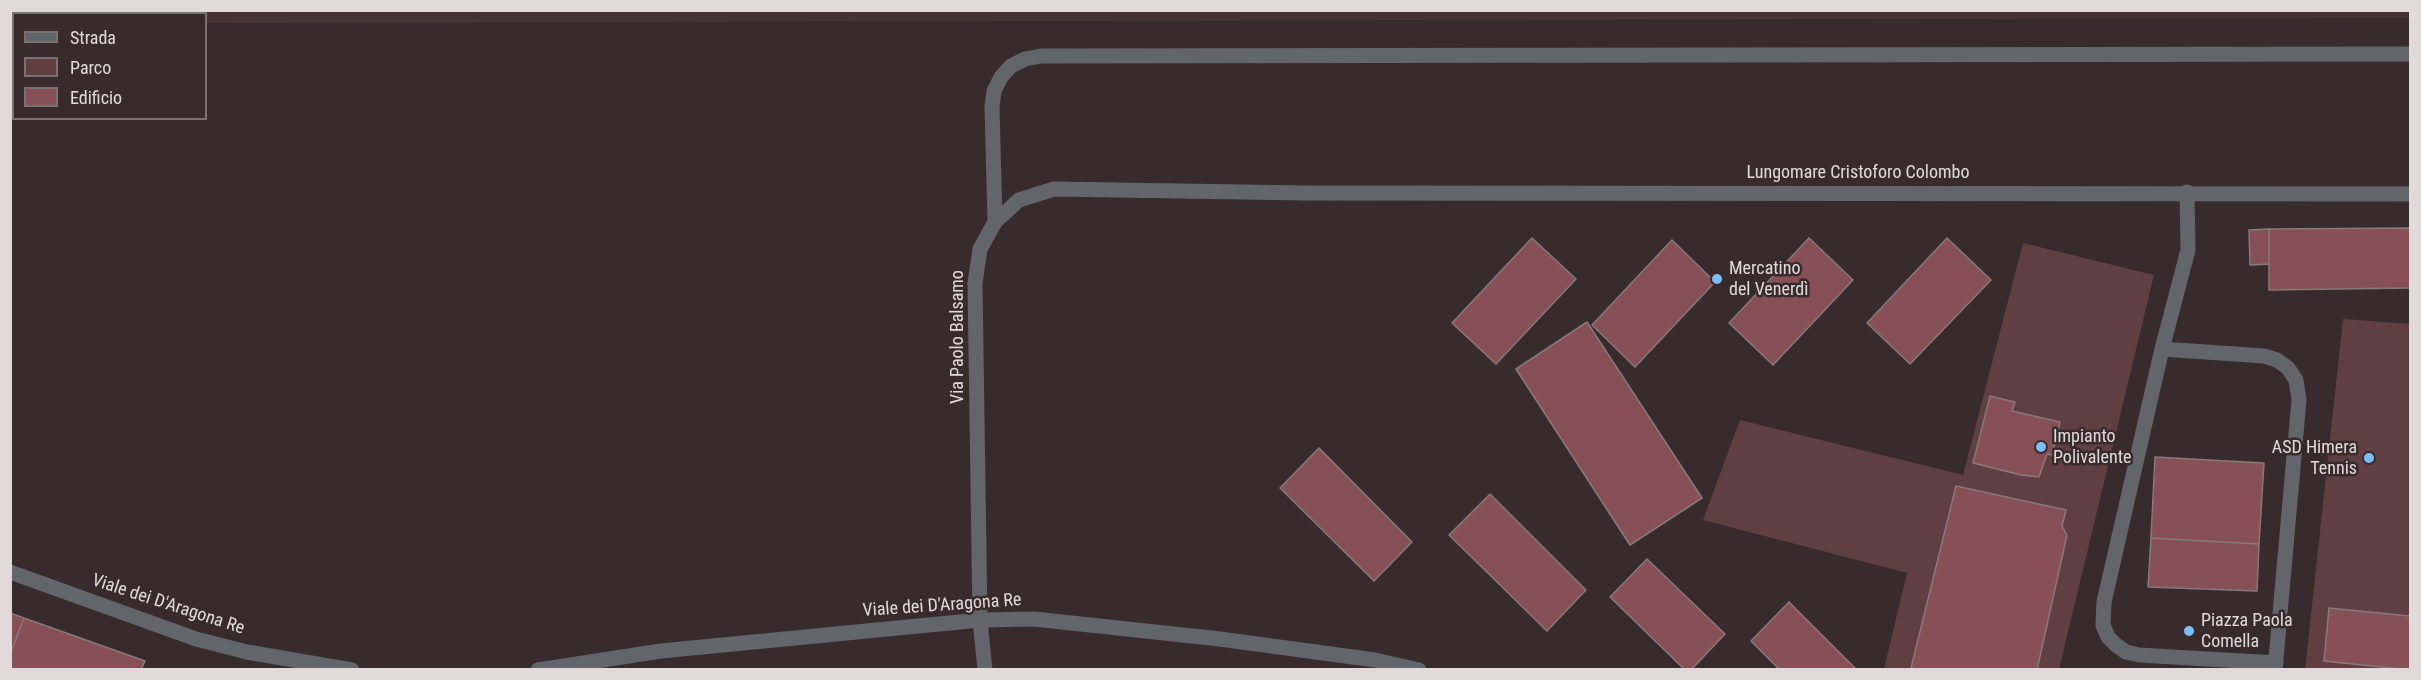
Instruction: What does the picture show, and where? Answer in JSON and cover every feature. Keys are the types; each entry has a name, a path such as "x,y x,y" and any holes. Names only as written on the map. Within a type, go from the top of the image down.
{"street":[{"path":"995,222 992,107 994,92 1000,77 1011,66 1025,59 1041,56 2410,54"},
{"name":"Via Paolo Balsamo","path":"985,669 980,620 975,283 980,249 995,222 1019,200 1054,189 1306,193"},
{"path":"2162,348 2264,356 2277,360 2296,380 2299,400 2276,666 2126,652 2108,637 2103,626 2104,602 2162,348 2188,250 2187,192"},
{"name":"Lungomare Cristoforo Colombo","path":"1306,193 2410,194"},
{"name":"Viale dei D'Aragona Re","path":"10,572 196,639 247,652 352,669"},
{"name":"Viale dei D'Aragona Re","path":"538,669 661,651 980,620 1034,619 1220,639 1376,660 1419,669"}],"shaded area":[{"path":"11,10 2410,10 2410,18 207,23 207,12 12,12 12,24 10,24"}],"green space":[{"name":"Impianto Polivalente","path":"2023,243 2154,275 2059,669 1884,669 1907,573 1703,520 1740,420 1963,475"},
{"name":"ASD Himera Tennis","path":"2343,319 2410,324 2410,669 2305,670"}],"building":[{"path":"2410,228 2410,288 2269,290 2269,229"},
{"path":"2269,229 2269,264 2250,265 2249,230"},
{"path":"1532,238 1576,279 1496,364 1452,323"},
{"path":"1809,238 1853,280 1773,365 1729,323"},
{"path":"1947,238 1991,280 1910,364 1867,323"},
{"path":"1672,240 1715,282 1635,367 1592,325"},
{"path":"1587,322 1702,498 1630,545 1516,369"},
{"path":"1990,396 2015,402 2012,411 2060,422 2052,455 2047,454 2039,477 1973,463"},
{"path":"1319,448 1412,542 1374,581 1280,488"},
{"path":"2155,457 2264,463 2259,544 2151,538"},
{"path":"1956,486 2066,510 2062,526 2067,535 2037,670 1918,670 1911,668"},
{"path":"1490,494 1586,590 1547,631 1449,535"},
{"path":"2151,538 2259,544 2257,591 2148,587"},
{"path":"1647,559 1725,634 1691,670 1685,670 1610,597"},
{"path":"1789,602 1857,670 1780,670 1751,641"},
{"path":"2329,608 2410,616 2410,670 2324,661"},
{"path":"10,613 24,618 10,655"},
{"path":"24,618 145,661 141,670 10,670 10,655"}],"place":[{"name":"Mercatino del Venerdì","path":"1717,279"},
{"name":"Impianto Polivalente","path":"2041,447"},
{"name":"ASD Himera Tennis","path":"2369,458"},
{"name":"Piazza Paola Comella","path":"2189,631"}]}
